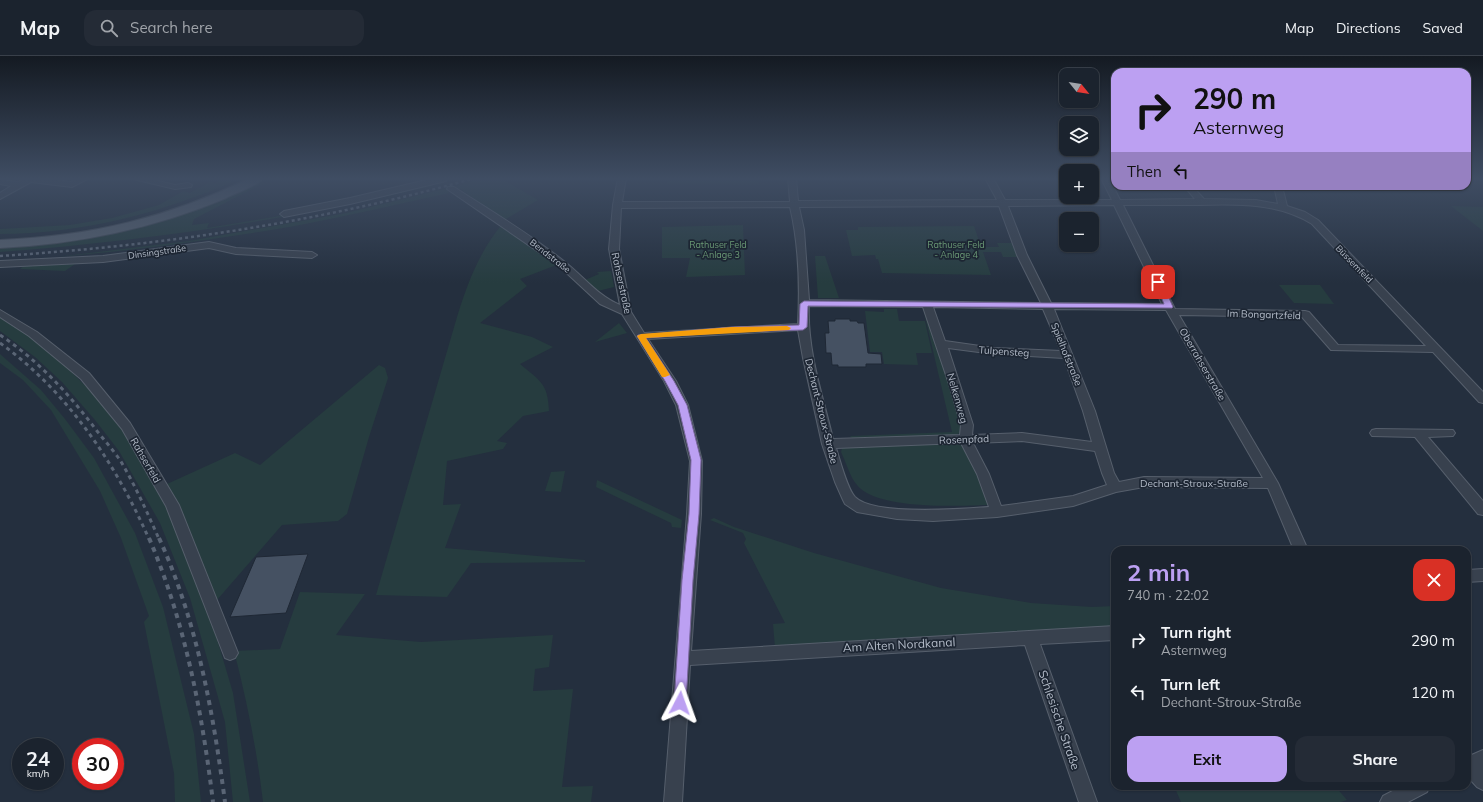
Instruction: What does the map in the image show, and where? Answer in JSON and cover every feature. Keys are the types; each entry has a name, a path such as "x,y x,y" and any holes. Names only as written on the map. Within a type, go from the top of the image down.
{"main road":[{"path":"0,237 83,230 120,222 152,213"},
{"path":"0,244 78,237 150,221 175,213"}],"street":[{"path":"284,214 290,213"},
{"name":"Bendstraße","path":"488,213 562,264 604,302 626,312"},
{"name":"Rahserstraße","path":"616,213 614,249 626,312 670,381 682,405 696,460 694,514 673,802"},
{"name":"Dechant-Stroux-Straße","path":"796,213 800,230 804,304 803,327 808,358 828,444 841,482 850,500 862,508 897,514 933,516 997,512 1073,501 1115,487 1144,482 1272,483"},
{"name":"Spielhofstraße","path":"1006,213 1022,255 1047,305 1068,355 1089,411 1108,473 1115,487"},
{"name":"Oberrahserstraße","path":"1122,213 1171,309 1272,483 1299,546"},
{"name":"Büssemfeld","path":"1299,213 1307,216 1315,222 1483,399"},
{"name":"Dinsingstraße","path":"0,264 103,259 209,245 236,251 312,255"},
{"name":"Im Bongartzfeld","path":"804,304 1047,305 1305,314 1335,348 1437,349"},
{"name":"Nelkenweg","path":"927,304 955,384 967,425 966,440 983,474 997,512"},
{"name":"Rahserfeld","path":"0,313 33,334 85,376 126,426 172,504 230,653"},
{"path":"641,336 803,327"},
{"name":"Tulpensteg","path":"941,344 994,351 1068,355"},
{"path":"1376,433 1449,433"},
{"path":"1418,433 1483,510"},
{"name":"Rosenpfad","path":"828,444 1022,437 1099,447"},
{"path":"1471,576 1483,575"},
{"name":"Am Alten Nordkanal","path":"683,658 1111,633"},
{"name":"Schlesische Straße","path":"1030,638 1088,802"},
{"path":"1473,763 1483,781"},
{"path":"1389,802 1413,790"}],"green space":[{"path":"131,213 147,213 124,219 62,230 0,234 0,229 70,225 112,218"},
{"path":"168,213 206,213 194,219 192,225 209,223 207,228 302,213 224,226 169,234 0,252 0,246 96,236"},
{"path":"347,213 357,213 258,232 111,252 59,257 189,241"},
{"path":"491,213 516,213 504,220"},
{"path":"1460,213 1483,213 1483,231"},
{"path":"503,223 559,264 520,279 527,286 480,323 532,337 553,347 520,364 542,383 547,394 549,411 523,416 497,441 507,443 503,449 447,461 443,505 461,504 445,548 585,560 585,562 471,563 447,597 376,595 461,304 481,256"},
{"name":"Rathuser Feld - Anlage 3","path":"743,225 745,275 686,277 690,258 662,258 662,227"},
{"name":"Rathuser Feld - Anlage 4","path":"974,226 981,247 999,247 997,243 1013,243 1019,257 1003,257 1001,252 983,252 991,275 882,273 878,259 876,259 875,255 852,256 846,230 858,230 858,227"},
{"path":"815,256 825,256 839,298 818,298"},
{"path":"37,258 47,258 0,261"},
{"path":"75,264 65,271 20,269 25,265"},
{"path":"611,271 614,287 598,291 585,280 599,274 597,272"},
{"path":"1279,285 1320,285 1334,304 1294,303"},
{"path":"923,308 925,308 963,424 961,432 953,437 854,440 850,436 952,432"},
{"path":"884,309 897,309 899,321 925,321 932,353 916,353 918,365 884,364 882,352 870,352 865,311 884,312"},
{"path":"0,317 28,335 60,361 100,400 132,444 175,522 207,605 233,693 250,802 233,802 225,722 190,598 160,523 119,451 95,420 62,382 35,357 0,331"},
{"path":"619,323 627,333 595,342"},
{"path":"0,354 41,390 65,419 94,458 135,533 163,607 194,734 201,802 175,802 174,773 144,622 149,616 121,538 100,491 51,410 23,380 0,363"},
{"path":"379,365 385,368 388,378 347,514 338,521 282,525 217,600 190,531 167,484 235,453 260,465"},
{"path":"951,442 960,444 968,452 989,503 987,505 918,505 882,499 867,493 857,485 850,474 841,452 842,448"},
{"path":"565,471 561,492 545,491 551,472"},
{"path":"597,480 682,520 681,528 672,527 671,523 596,487"},
{"path":"714,518 734,527 814,553 941,588 1031,603 1092,607 1111,606 1111,628 775,648 773,624 785,623 744,543 746,539 743,533 710,520"},
{"path":"300,592 365,594 336,635 421,642 553,635 549,667 535,669 533,691 573,689 562,787 593,786 591,802 263,802 251,726 234,651 280,649"},
{"path":"1176,790 1338,790 1347,800 1341,802 1181,802"}],"building":[{"path":"835,319 850,319 850,321 864,323 868,353 881,354 882,364 866,364 866,367 838,367 838,365 832,365 831,353 826,353 825,333 829,333 828,321 835,321"},
{"path":"308,554 286,613 230,617 256,557"}],"railway":[{"path":"0,256 60,252 180,239 240,230 329,213"},
{"path":"0,335 28,356 53,379 76,404 115,453 136,489 159,539"},
{"path":"0,343 47,383 68,406 105,457 121,483 149,539"},
{"path":"149,538 173,602 182,635 197,701 209,768 213,802"},
{"path":"159,538 184,602 202,667 215,734 225,802"}],"slow traffic":[{"path":"665,375 641,336 787,328"}],"route":[{"path":"680,703 694,514 696,460 682,405 670,381 641,336 803,327 804,304 1169,307 1158,282"}]}
